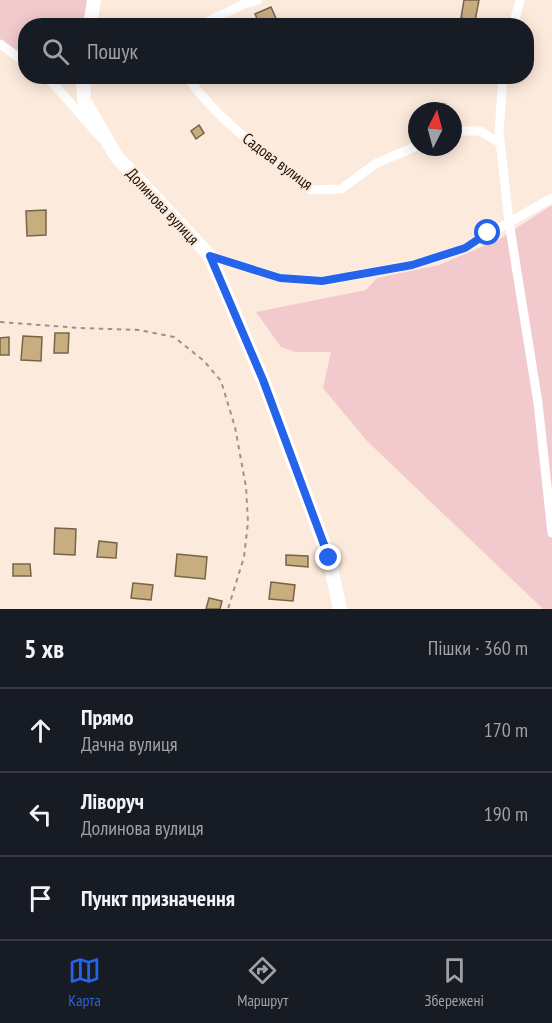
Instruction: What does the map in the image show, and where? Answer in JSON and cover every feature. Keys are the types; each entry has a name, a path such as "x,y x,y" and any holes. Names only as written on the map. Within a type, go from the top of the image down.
{"street":[{"path":"91,18 94,0"},
{"path":"215,18 258,0"},
{"path":"515,18 520,0"},
{"path":"0,45 18,57"},
{"path":"54,84 116,156"},
{"name":"Долинова вулиця","path":"83,84 84,100 116,156 210,256 263,380 329,558 340,609"},
{"name":"Садова вулиця","path":"192,84 243,136 312,190 341,189 376,163 408,150"},
{"path":"502,84 500,143 509,222 538,403 552,533"},
{"path":"462,131 480,131 500,143"},
{"path":"210,256 280,278 322,281 412,265 465,248 552,198"}],"path":[{"path":"0,322 139,330 174,337 204,361 221,381 235,427 246,487 249,522 244,556 228,609"}],"shaded area":[{"path":"0,0 96,0 94,18 18,18 18,58 0,44"},
{"path":"552,205 552,609 543,609 367,441 323,388 331,352 295,352 281,347 256,312 366,290 377,278 439,265 498,240"}],"building":[{"path":"464,0 479,0 476,18 461,18"},
{"path":"271,7 276,18 257,18 255,14"},
{"path":"199,125 204,133 196,139 191,131"},
{"path":"46,210 46,235 27,236 26,211"},
{"path":"55,333 69,333 68,353 54,353"},
{"path":"23,336 42,337 41,361 21,360"},
{"path":"9,337 9,355 0,355 0,338"},
{"path":"55,528 76,529 75,555 54,554"},
{"path":"99,541 117,543 116,558 97,557"},
{"path":"177,554 207,557 205,579 175,576"},
{"path":"286,555 308,556 308,567 286,565"},
{"path":"13,564 30,564 31,576 13,576"},
{"path":"271,582 295,585 293,601 269,599"},
{"path":"133,583 153,585 151,600 131,598"},
{"path":"209,598 222,601 220,609 206,609"}],"route":[{"path":"329,558 263,380 210,256 280,278 322,281 412,265 465,248 488,233"}]}
